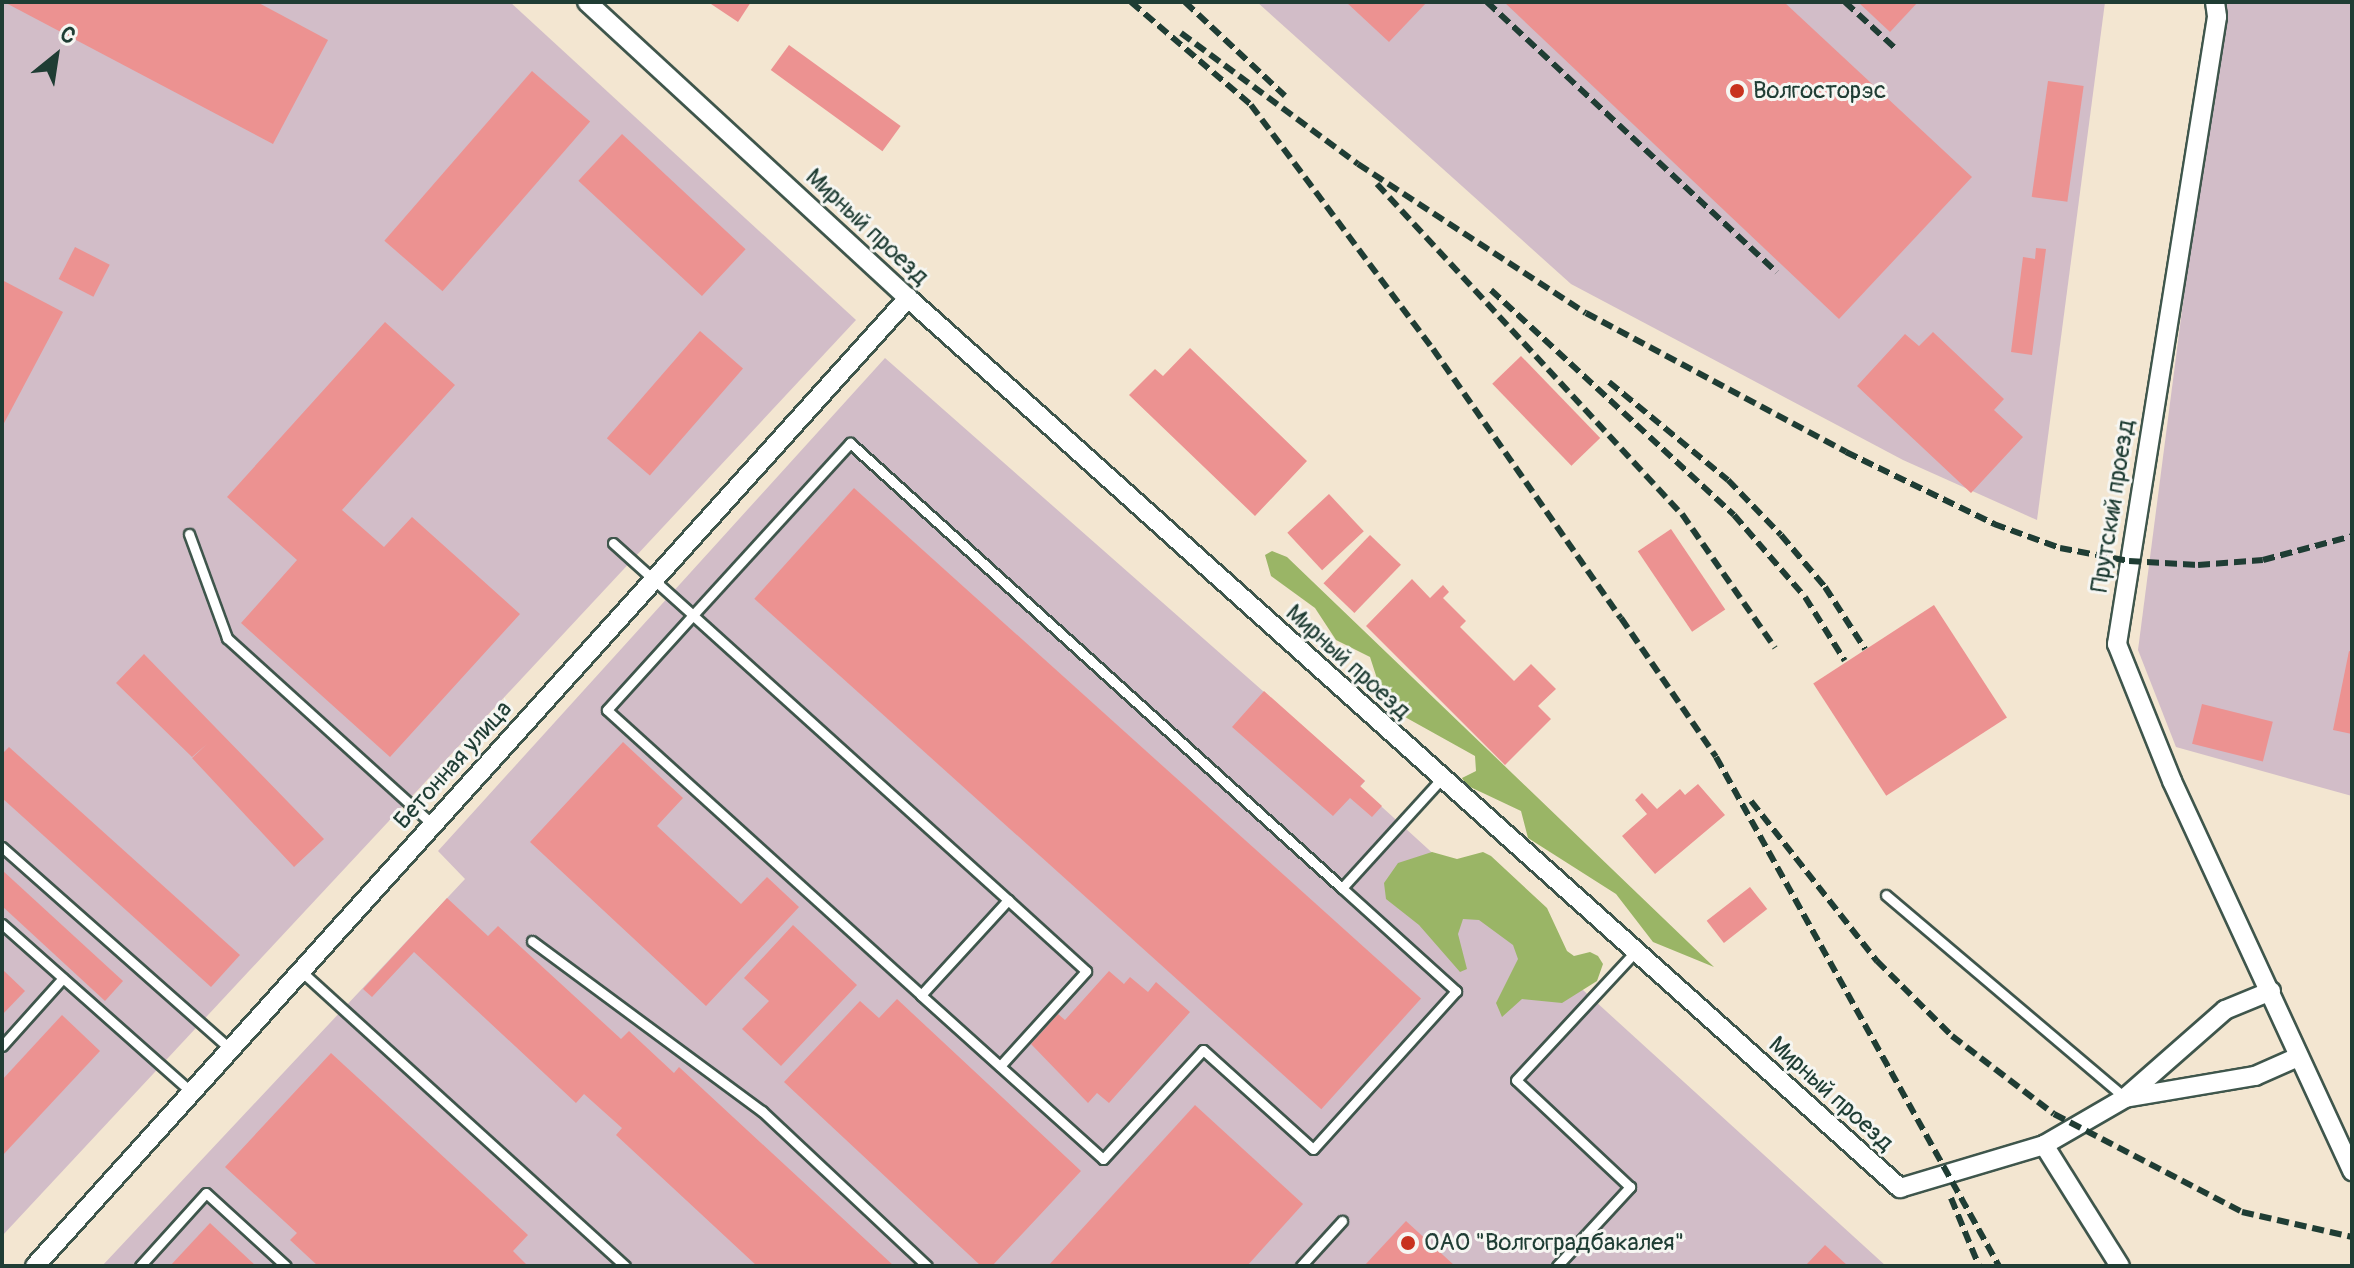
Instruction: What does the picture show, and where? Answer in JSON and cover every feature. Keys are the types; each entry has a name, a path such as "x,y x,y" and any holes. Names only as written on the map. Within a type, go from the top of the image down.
{"street":[{"name":"Мирный проезд","path":"587,2 908,298 1900,1188 2044,1145 2125,1098"},
{"name":"Прутский проезд","path":"2215,2 2217,17 2117,644 2172,781 2352,1171"},
{"name":"Бетонная улица","path":"35,1266 908,298"},
{"path":"2125,1098 2225,1010 2271,991"},
{"path":"2125,1098 2255,1076 2298,1057"},
{"path":"2044,1145 2120,1266"}],"lane":[{"path":"850,443 1342,888 1456,991 1313,1149 1203,1050 1103,1159 607,710 850,443"},
{"path":"189,534 227,638 432,824"},
{"path":"613,543 1086,971 1000,1066"},
{"path":"1342,888 1442,778"},
{"path":"2,847 230,1049"},
{"path":"1886,895 2125,1098"},
{"path":"921,995 1008,900"},
{"path":"2,924 191,1092"},
{"path":"532,941 762,1111 927,1266"},
{"path":"1557,1266 1630,1187 1516,1080 1636,951"},
{"path":"301,971 625,1266"},
{"path":"2,1046 63,978"},
{"path":"140,1266 206,1193 286,1266"},
{"path":"1301,1266 1342,1221"}],"shaded area":[{"path":"2,2 510,2 856,320 2,1236"},
{"path":"1257,2 2105,2 2037,520 1903,460 1571,284"},
{"path":"2222,2 2352,2 2352,796 2176,747 2138,650"},
{"path":"885,358 1365,781 1360,787 1886,1266 102,1266 465,879 438,851"}],"green space":[{"path":"1272,551 1287,557 1714,967 1653,942 1616,894 1528,838 1521,811 1466,785 1462,778 1476,771 1475,756 1396,712 1382,694 1370,657 1336,640 1315,608 1271,576 1265,555"},
{"path":"1432,852 1457,859 1483,852 1491,856 1547,908 1567,951 1574,956 1590,952 1598,956 1603,964 1597,981 1562,1003 1522,999 1502,1017 1496,1003 1518,959 1513,945 1479,920 1463,919 1458,934 1467,969 1460,972 1419,925 1386,899 1384,883 1398,863"}],"building":[{"path":"4,2 257,2 328,40 273,144"},
{"path":"708,2 751,2 738,22"},
{"path":"1346,2 1427,2 1389,42"},
{"name":"Волгосторэс","path":"1504,2 1784,2 1972,177 1839,319"},
{"path":"1858,2 1918,2 1890,32"},
{"path":"789,45 901,126 882,151 771,70"},
{"path":"532,71 590,122 442,291 384,241"},
{"path":"2048,81 2084,86 2067,202 2032,197"},
{"path":"622,134 746,249 702,296 578,181"},
{"path":"75,247 110,265 93,297 59,279"},
{"path":"2036,248 2046,249 2032,355 2011,352 2023,257 2035,259"},
{"path":"2,280 63,312 2,427"},
{"path":"385,322 455,385 342,510 384,547 412,517 520,614 390,757 241,623 297,560 227,497"},
{"path":"700,331 743,368 650,476 607,438"},
{"path":"1933,332 2004,399 1994,410 2023,437 1971,493 1857,386 1905,334 1919,346"},
{"path":"1190,348 1307,461 1255,516 1129,395 1155,369 1163,376"},
{"path":"1521,356 1600,438 1571,466 1492,384"},
{"path":"854,488 1421,999 1321,1109 754,599"},
{"path":"1329,494 1364,531 1322,570 1287,533"},
{"path":"1671,529 1725,609 1692,632 1638,551"},
{"path":"1370,535 1401,565 1354,613 1323,583"},
{"path":"1412,579 1430,598 1443,585 1449,592 1443,598 1466,621 1460,627 1514,681 1531,664 1556,689 1538,706 1551,719 1505,765 1366,626"},
{"path":"1934,605 2007,717 1886,796 1813,683"},
{"path":"2349,651 2352,652 2352,734 2333,730"},
{"path":"144,654 324,839 294,867 192,758 207,744 192,757 116,683"},
{"path":"1264,691 1365,781 1360,786 1382,806 1372,817 1350,798 1333,816 1232,727"},
{"path":"2202,704 2273,722 2263,761 2192,744"},
{"path":"623,742 683,798 657,826 741,904 767,877 799,907 706,1006 530,842"},
{"path":"9,747 240,955 211,987 2,798 2,754"},
{"path":"1698,784 1725,815 1655,874 1622,836 1647,814 1635,800 1642,793 1657,809 1680,789 1685,795"},
{"path":"2,870 123,981 105,1001 2,906"},
{"path":"1750,887 1767,909 1724,943 1707,921"},
{"path":"447,898 488,936 498,926 621,1039 629,1031 674,1073 679,1067 894,1266 757,1266 616,1135 622,1128 584,1094 576,1103 414,952 372,997 363,989"},
{"path":"793,925 857,985 781,1066 742,1029 769,1001 744,978"},
{"path":"2,969 25,991 2,1015"},
{"path":"1109,971 1124,984 1130,977 1148,992 1156,982 1190,1012 1109,1103 1097,1093 1088,1103 1031,1044 1058,1014 1065,1020"},
{"path":"897,999 1081,1171 992,1266 981,1266 784,1082 860,1001 879,1018"},
{"path":"62,1015 100,1051 2,1156 2,1080"},
{"path":"331,1053 528,1235 513,1251 528,1266 318,1266 290,1240 297,1233 225,1167"},
{"path":"1195,1105 1303,1204 1247,1266 1048,1266"},
{"name":"ОАО \"Волгоградбакалея\"","path":"1406,1221 1455,1266 1364,1266"},
{"path":"210,1223 256,1266 170,1266"},
{"path":"1825,1245 1848,1266 1805,1266"}],"railway":[{"path":"1131,2 1251,105 1433,349 1621,618 1716,757 1999,1266"},
{"path":"1185,2 1285,96"},
{"path":"1487,2 1777,272"},
{"path":"1845,2 1894,47"},
{"path":"1181,33 1358,164 1586,313 1846,452 1994,524 2060,548 2129,561 2198,565 2263,560 2352,536"},
{"path":"1377,184 1682,514 1775,648"},
{"path":"1491,290 1734,515 1805,597 1845,661"},
{"path":"1609,382 1728,480 1781,535 1825,587 1865,649"},
{"path":"1751,801 1877,961 1952,1036 2054,1114 2242,1212 2352,1237"},
{"path":"1951,1198 1979,1266"}],"place":[{"name":"Волгосторэс","path":"1737,91"},
{"name":"ОАО \"Волгоградбакалея\"","path":"1408,1243"}]}
